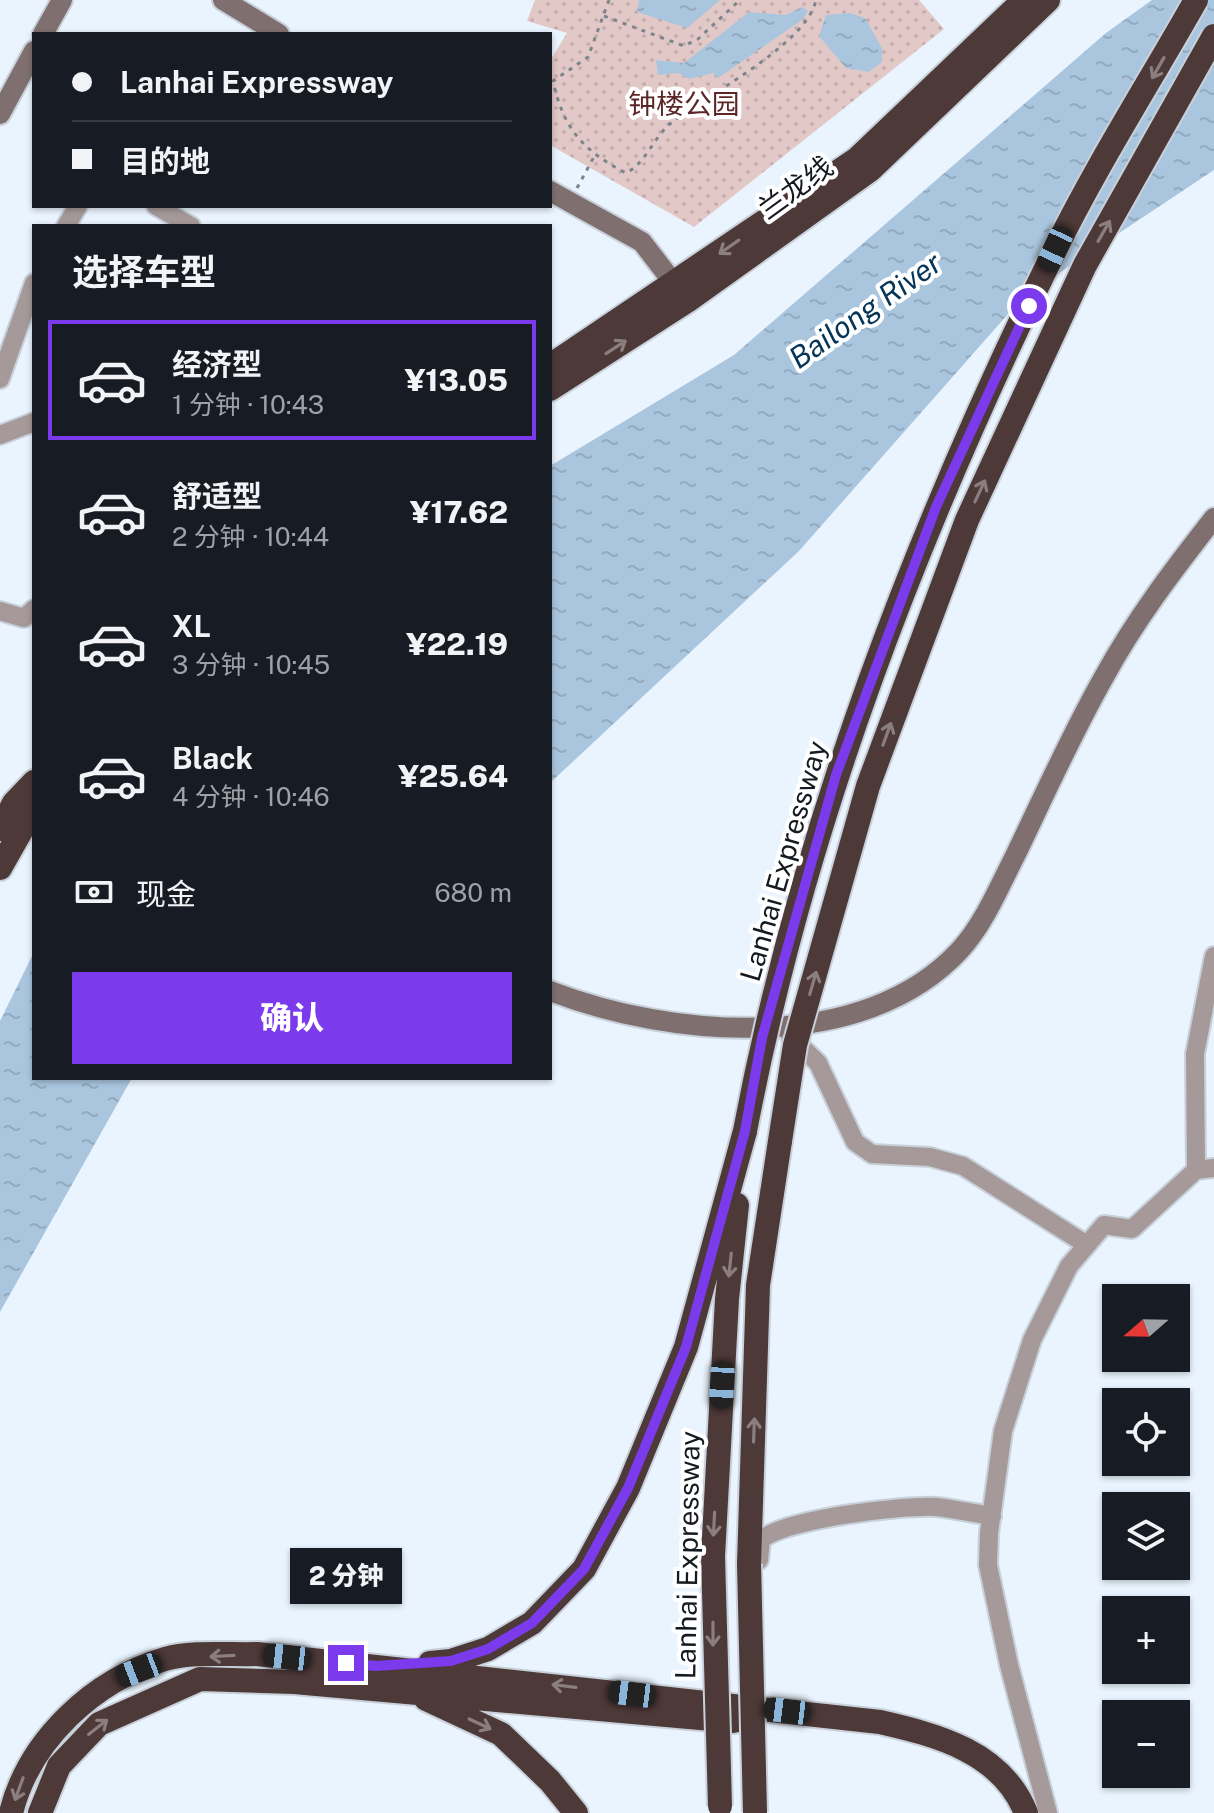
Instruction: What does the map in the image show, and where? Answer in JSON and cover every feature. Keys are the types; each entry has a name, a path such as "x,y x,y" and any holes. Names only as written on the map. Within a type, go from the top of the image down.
{"highway":[{"name":"兰龙线","path":"552,388 857,159 1024,0"},
{"name":"兰龙线","path":"552,365 681,293 870,170 1048,0"},
{"name":"Lanhai Expressway","path":"720,1810 713,1556 727,1299 745,1131 762,1038 836,775 936,507 1055,249 1196,0"},
{"path":"755,1813 749,1564 758,1285 795,1045 868,786 967,520 1085,265 1214,36"},
{"path":"0,868 32,786"},
{"path":"0,829 23,806"},
{"path":"376,1666 451,1661 488,1649 532,1623 584,1569 628,1488 686,1347 745,1131"},
{"path":"11,1813 18,1784 58,1726 111,1681 168,1658 257,1654 880,1722 939,1735 987,1761 1021,1801 1026,1813"},
{"path":"40,1813 59,1766 99,1724 200,1679 410,1692 863,1733 941,1752 982,1778 1009,1813"},
{"path":"410,1692 501,1734 550,1781 576,1813"}],"street":[{"path":"44,32 62,0"},
{"path":"223,0 276,32"},
{"path":"0,114 32,55"},
{"path":"552,192 642,242 681,293"},
{"path":"167,213 187,224"},
{"path":"0,379 32,289"},
{"path":"0,435 32,423"},
{"path":"552,992 631,1016 702,1025 784,1027 840,1018 892,1000 932,977 962,948 988,909 1104,677 1156,593 1214,518"},
{"path":"0,611 24,618 32,611"},
{"path":"1048,1813 1009,1665 988,1565 1003,1431 1032,1340 1069,1266 1104,1225 1132,1229 1205,1169 1195,1054 1214,956"},
{"path":"784,1027 818,1063 850,1132 872,1154 930,1157 963,1166 1087,1245"},
{"path":"755,1602 761,1540 772,1530 851,1514 933,1507 992,1516"}],"path":[{"path":"609,0 588,57 553,81 559,107 578,142 626,173 634,169 662,130 710,99 804,26 816,0"},
{"path":"604,16 684,46 698,39 740,0"},
{"path":"569,202 596,153"}],"green space":[{"name":"钟楼公园","path":"535,0 919,0 944,29 694,227 552,146 552,58 567,33 527,21"}],"water":[{"path":"639,0 720,0 687,28 637,12"},
{"name":"Bailong River","path":"1152,0 1214,0 1214,170 1023,297 799,551 552,781 552,465 734,355 1106,33"},
{"path":"802,7 808,11 802,20 718,78 713,73 689,79 678,73 658,75 656,60 684,63 749,12 786,15"},
{"path":"850,13 865,18 882,48 882,62 869,72 846,68 819,36 826,15"},
{"path":"32,956 32,1080 131,1080 0,1312 0,1021"}],"route":[{"path":"346,1663 376,1666 451,1661 488,1649 532,1623 584,1569 628,1488 686,1347 745,1131 762,1038 836,775 936,507 1029,306"}]}
